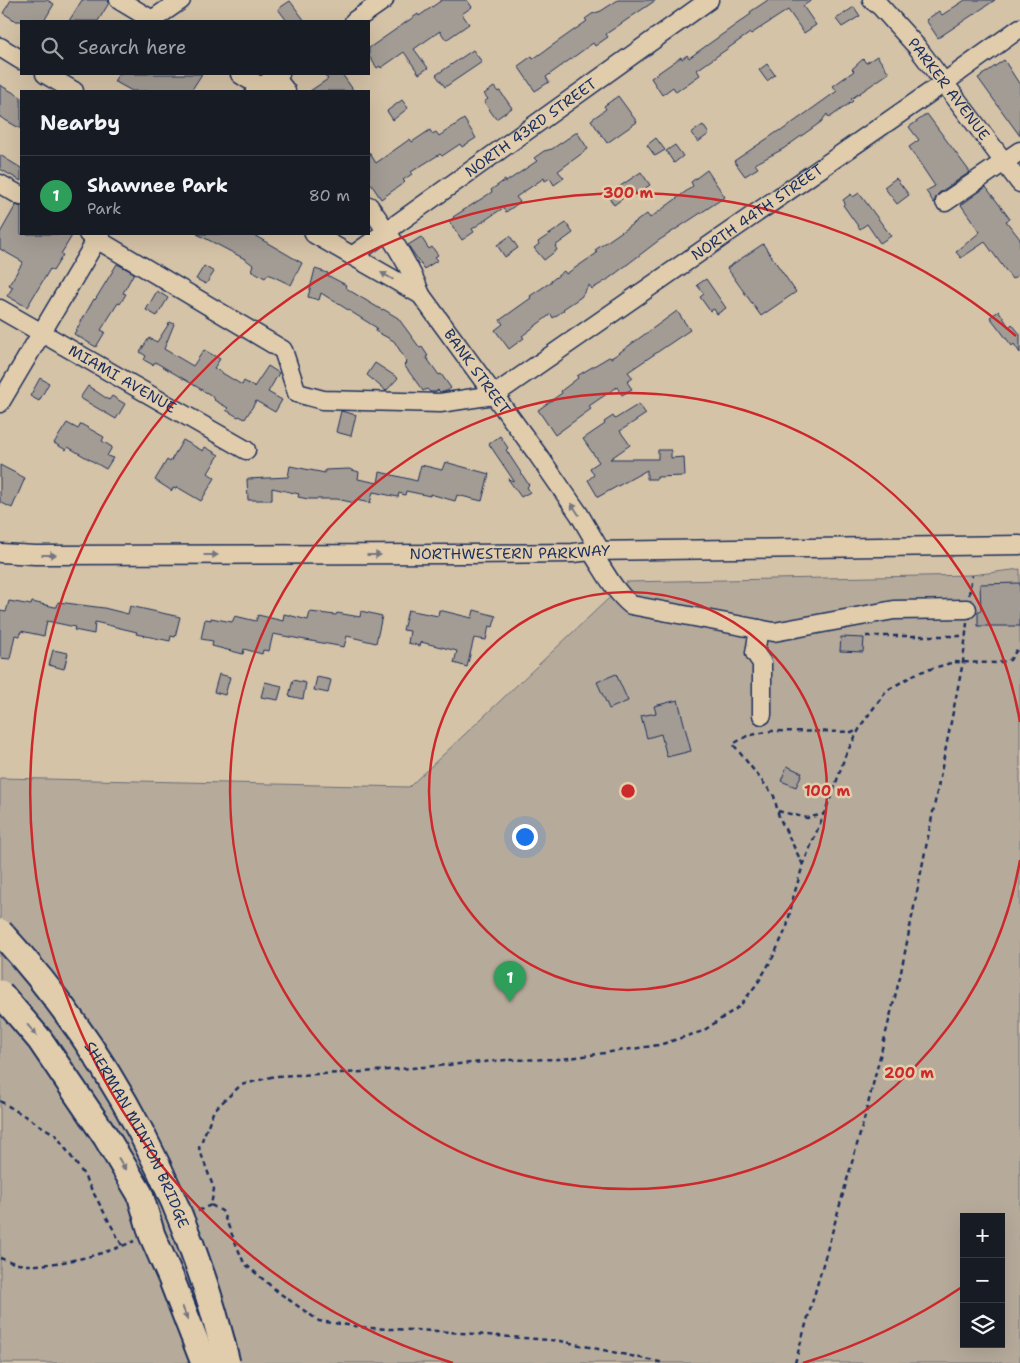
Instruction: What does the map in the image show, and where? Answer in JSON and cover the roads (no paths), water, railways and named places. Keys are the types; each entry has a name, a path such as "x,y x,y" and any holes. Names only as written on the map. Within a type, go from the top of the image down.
{"highway":[{"name":"SHERMAN MINTON BRIDGE","path":"0,932 40,978 71,1018 99,1060 151,1149 190,1237 209,1294 228,1363"},
{"path":"0,944 43,993 90,1060 130,1126 157,1178 178,1225 220,1363"},
{"name":"SHERMAN MINTON BRIDGE","path":"0,993 40,1040 106,1137 140,1194 152,1235 204,1363"}],"street":[{"path":"119,0 151,20"},
{"path":"154,20 181,0"},
{"path":"355,20 384,0"},
{"name":"NORTH 43RD STREET","path":"352,256 709,0"},
{"name":"PARKER AVENUE","path":"872,0 880,6 918,47 1020,183"},
{"name":"NORTH 44TH STREET","path":"494,395 1020,28"},
{"path":"0,47 20,59"},
{"path":"47,75 72,90"},
{"path":"243,75 272,84"},
{"path":"945,202 1020,152"},
{"path":"0,184 20,195"},
{"path":"370,207 414,277 421,296"},
{"name":"BANK STREET","path":"316,235 421,296 579,514 614,588 621,597 632,605 774,632 894,610 967,608"},
{"path":"0,404 95,236 283,350 297,393 323,400 440,403 494,395"},
{"name":"MIAMI AVENUE","path":"0,309 246,450"},
{"name":"NORTHWESTERN PARKWAY","path":"0,553 36,556 449,554 573,553 596,550 1020,545"},
{"path":"759,629 755,653 762,662 762,715"}],"place":[{"name":"Shawnee Park","path":"510,1002"}]}
